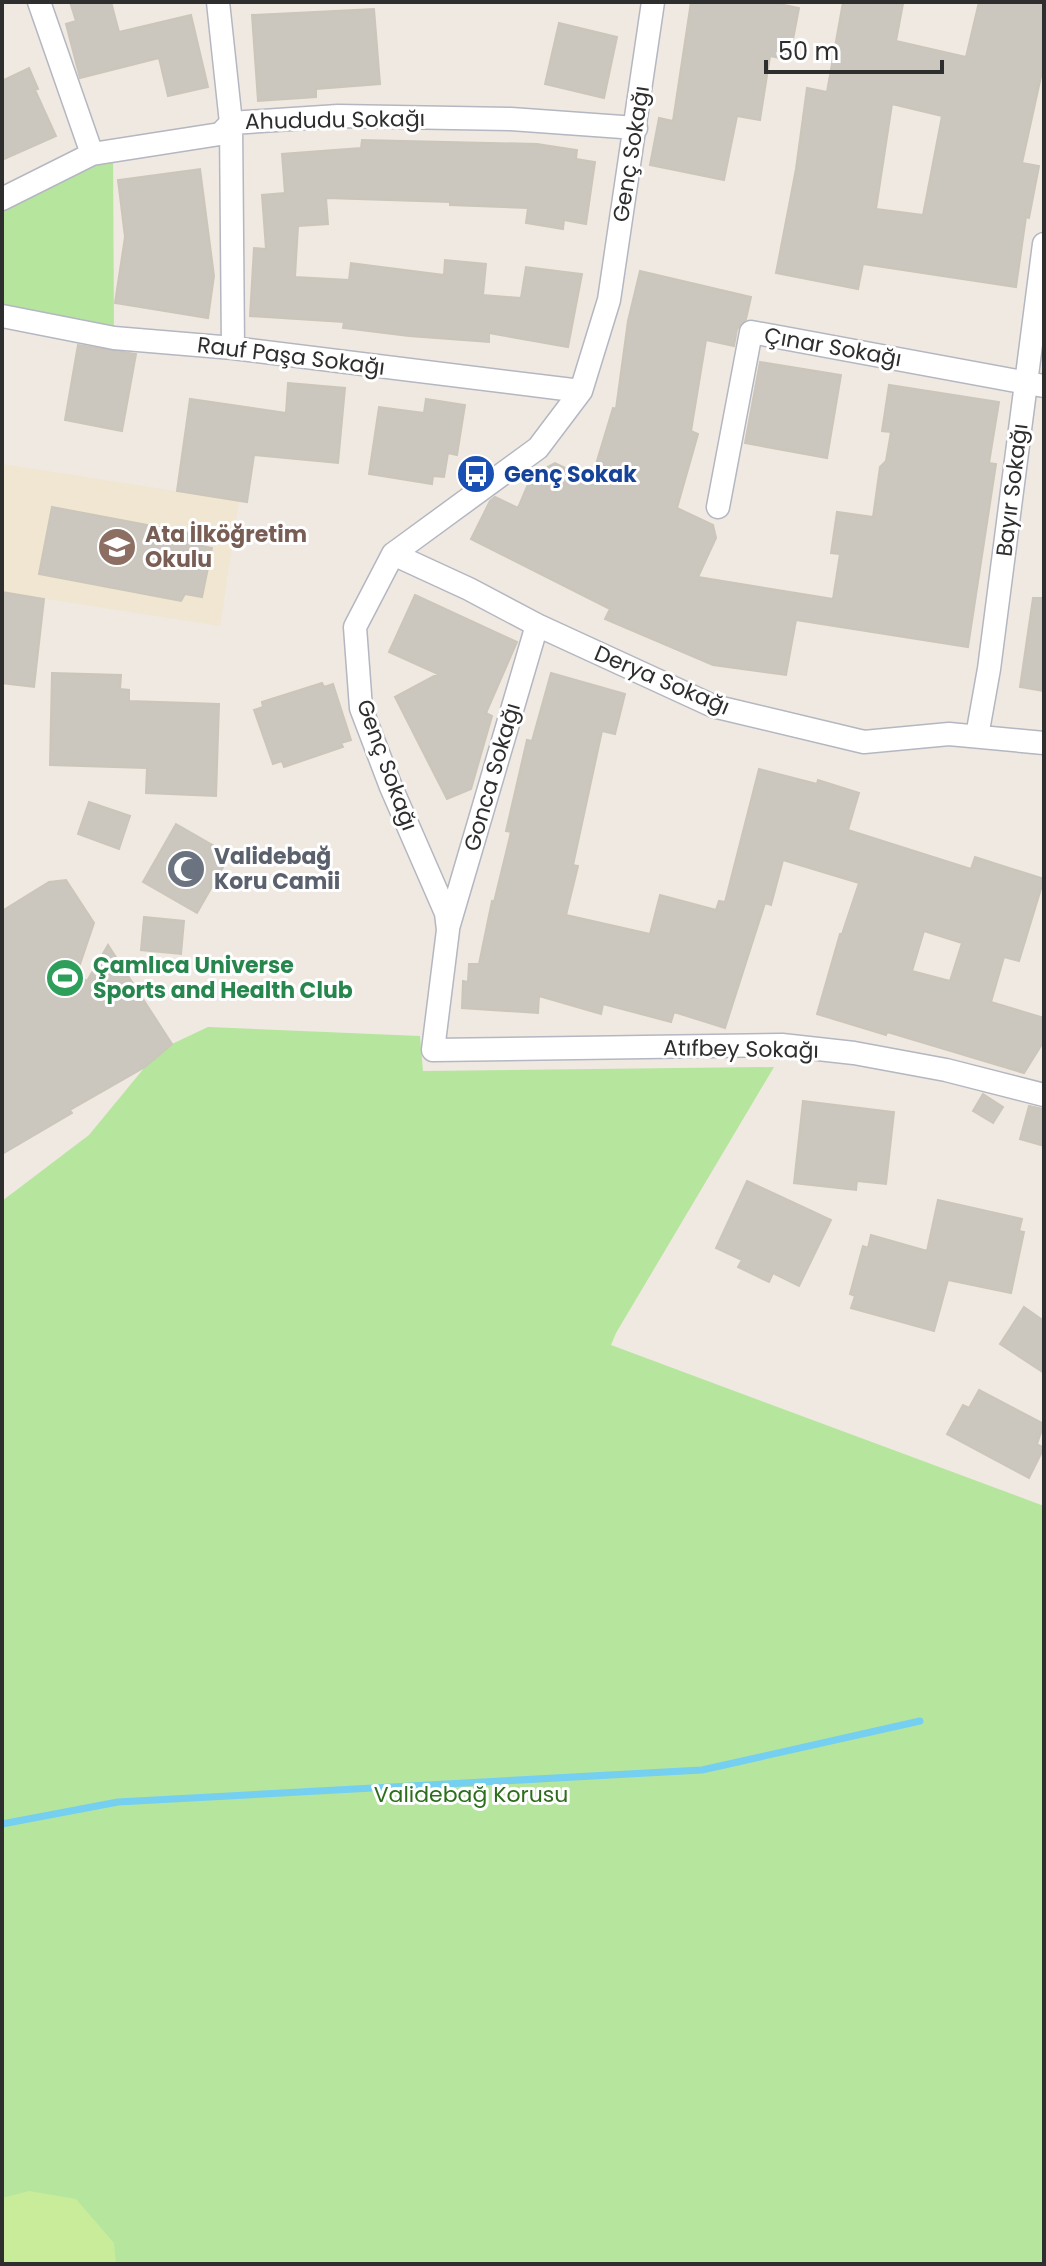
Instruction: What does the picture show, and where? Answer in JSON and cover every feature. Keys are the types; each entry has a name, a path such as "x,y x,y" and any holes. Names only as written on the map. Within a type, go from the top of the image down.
{"street":[{"path":"39,2 92,154"},
{"path":"218,2 231,123 233,348"},
{"name":"Genç Sokağı","path":"433,1050 448,930 446,913 391,787 361,708 355,627 393,554 538,448 581,391 609,300 653,2"},
{"name":"Ahududu Sokağı","path":"2,199 92,154 220,134 231,123 338,116 511,119 636,128"},
{"name":"Bayır Sokağı","path":"977,736 1035,384 1044,244"},
{"name":"Rauf Paşa Sokağı","path":"2,316 114,338 233,348 581,391"},
{"name":"Çınar Sokağı","path":"718,507 751,332 1035,384"},
{"name":"Derya Sokağı","path":"393,554 713,706 864,742 949,734 1044,743"},
{"name":"Gonca Sokağı","path":"448,930 537,625"},
{"name":"Atıfbey Sokağı","path":"433,1050 782,1045 854,1053 946,1070 1044,1095"}],"shaded area":[{"name":"Ata İlköğretim Okulu","path":"2,464 239,501 220,626 2,592"}],"green space":[{"path":"113,151 114,338 2,316 2,199"},
{"name":"Validebağ Korusu","path":"208,1027 420,1036 423,1071 774,1067 611,1345 1044,1506 1044,2264 2,2264 2,1201 89,1135 145,1067 172,1044"},
{"path":"29,2191 76,2199 114,2243 116,2264 2,2264 2,2198"}],"building":[{"path":"70,2 111,2 119,32 191,15 208,87 168,96 159,58 80,78 66,24 76,21"},
{"path":"691,2 769,2 799,8 789,60 770,56 760,120 737,116 724,180 650,165 659,118 673,121"},
{"path":"843,2 903,4 896,41 966,57 979,2 1044,2 1044,63 1022,163 1039,166 1029,218 1026,217 1016,287 863,264 858,289 776,273 796,169 807,88 827,92","holes":["892,104 942,116 923,215 876,209"]},
{"path":"374,9 380,84 316,89 316,97 258,101 252,15"},
{"path":"559,23 617,37 604,98 545,84"},
{"path":"29,68 38,89 35,90 56,136 2,160 2,81"},
{"path":"362,140 537,144 577,150 576,159 595,162 586,224 564,220 563,229 526,223 528,208 326,198 328,224 298,226 295,277 349,280 351,263 444,275 445,260 486,264 483,295 521,298 526,267 582,274 568,347 489,333 489,342 343,328 344,322 250,316 254,248 266,249 262,195 285,193 282,154 361,148"},
{"path":"200,169 214,276 208,318 115,303 125,237 118,180"},
{"path":"640,271 751,297 746,319 737,329 734,346 706,340 691,431 698,434 677,508 713,525 716,538 698,577 833,599 840,554 831,553 837,512 873,517 880,467 886,461 891,432 882,431 889,385 999,402 989,463 996,464 968,647 796,620 786,675 713,665 605,619 610,609 471,539 495,497 518,508 532,475 555,463 582,476 585,470 593,474 613,408 616,409 628,321"},
{"path":"78,345 136,354 122,431 65,420"},
{"path":"760,362 841,375 827,458 745,443"},
{"path":"288,383 345,388 338,463 254,455 247,502 177,491 190,399 286,413"},
{"path":"426,399 465,405 457,455 448,453 444,477 433,476 432,484 369,474 379,407 424,413"},
{"name":"Ata İlköğretim Okulu","path":"52,507 195,534 193,544 212,548 202,597 185,594 181,601 39,574"},
{"path":"2,592 44,599 34,687 2,683"},
{"path":"415,595 517,642 486,713 492,716 471,789 447,799 395,697 438,674 389,652"},
{"path":"1033,598 1044,598 1044,691 1020,687"},
{"path":"52,673 121,675 120,689 129,690 129,701 219,704 216,796 146,793 147,768 50,765"},
{"path":"551,673 625,694 615,734 602,731 573,865 578,866 566,915 650,934 660,895 716,910 719,901 725,902 759,769 817,784 818,780 859,793 848,830 971,869 975,857 1044,879 1019,961 1004,957 991,1002 1044,1018 1044,1041 1024,1073 817,1014 840,934 859,883 783,860 771,905 765,903 725,1028 674,1012 671,1022 603,1004 601,1014 539,996 538,1013 462,1008 463,981 468,982 469,964 479,964 511,832 506,831 527,740 532,741","holes":["924,931 962,943 950,981 912,971"]},
{"path":"322,683 324,687 333,684 351,740 341,743 343,747 284,767 282,761 273,764 254,710 263,707 262,702"},
{"path":"89,802 130,816 119,849 78,834"},
{"name":"Validebağ Koru Camii","path":"176,824 230,855 197,913 143,882"},
{"name":"Çamlıca Universe Sports and Health Club","path":"66,880 94,923 76,976 87,981 108,945 172,1044 145,1067 2,1154 2,911 49,882"},
{"path":"144,917 184,921 181,954 141,950"},
{"path":"983,1094 1003,1107 993,1123 973,1111"},
{"path":"803,1101 894,1112 886,1184 857,1181 856,1190 794,1183"},
{"path":"1029,1106 1044,1109 1044,1146 1020,1139"},
{"path":"747,1181 831,1220 799,1286 773,1273 769,1282 738,1267 742,1260 716,1248"},
{"path":"938,1200 1022,1219 1019,1231 1024,1232 1011,1293 948,1280 934,1331 851,1308 855,1296 850,1294 863,1246 868,1248 871,1235 927,1251"},
{"path":"1024,1307 1044,1321 1044,1373 1000,1344"},
{"path":"979,1390 1044,1424 1037,1444 1044,1448 1029,1478 947,1434 963,1405 969,1408"}],"waterway":[{"path":"2,1824 118,1802 702,1770 920,1721"}],"place":[{"name":"Genç Sokak","path":"476,474"},
{"name":"Ata İlköğretim Okulu","path":"117,547"},
{"name":"Validebağ Koru Camii","path":"186,869"},
{"name":"Çamlıca Universe Sports and Health Club","path":"65,978"}]}
